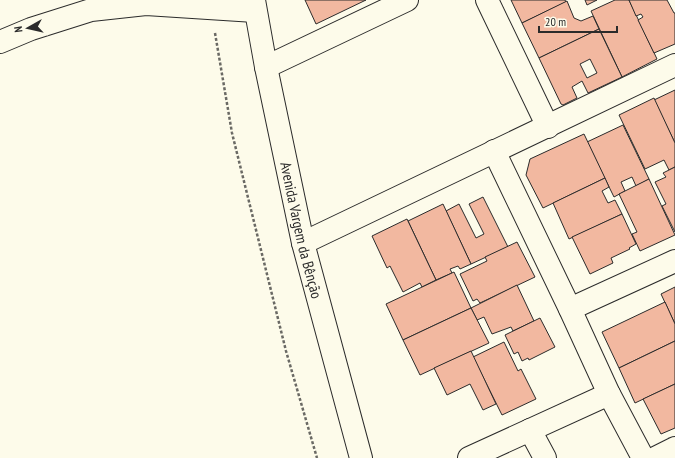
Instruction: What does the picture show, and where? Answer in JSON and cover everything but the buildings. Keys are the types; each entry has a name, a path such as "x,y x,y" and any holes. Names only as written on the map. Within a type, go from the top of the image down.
{"street":[{"path":"266,67 407,0"},
{"path":"487,0 548,127"},
{"path":"0,42 32,29 91,10 146,4 211,8 254,6"},
{"name":"Avenida Vargem da Bênção","path":"254,6 304,243 361,458"},
{"path":"304,243 675,65"},
{"path":"494,151 609,394 643,458"},
{"path":"570,309 675,261"},
{"path":"469,458 609,394"},
{"path":"530,430 545,458"},
{"path":"655,458 675,448"}],"path":[{"path":"211,8 232,134 286,351 317,458"}]}
